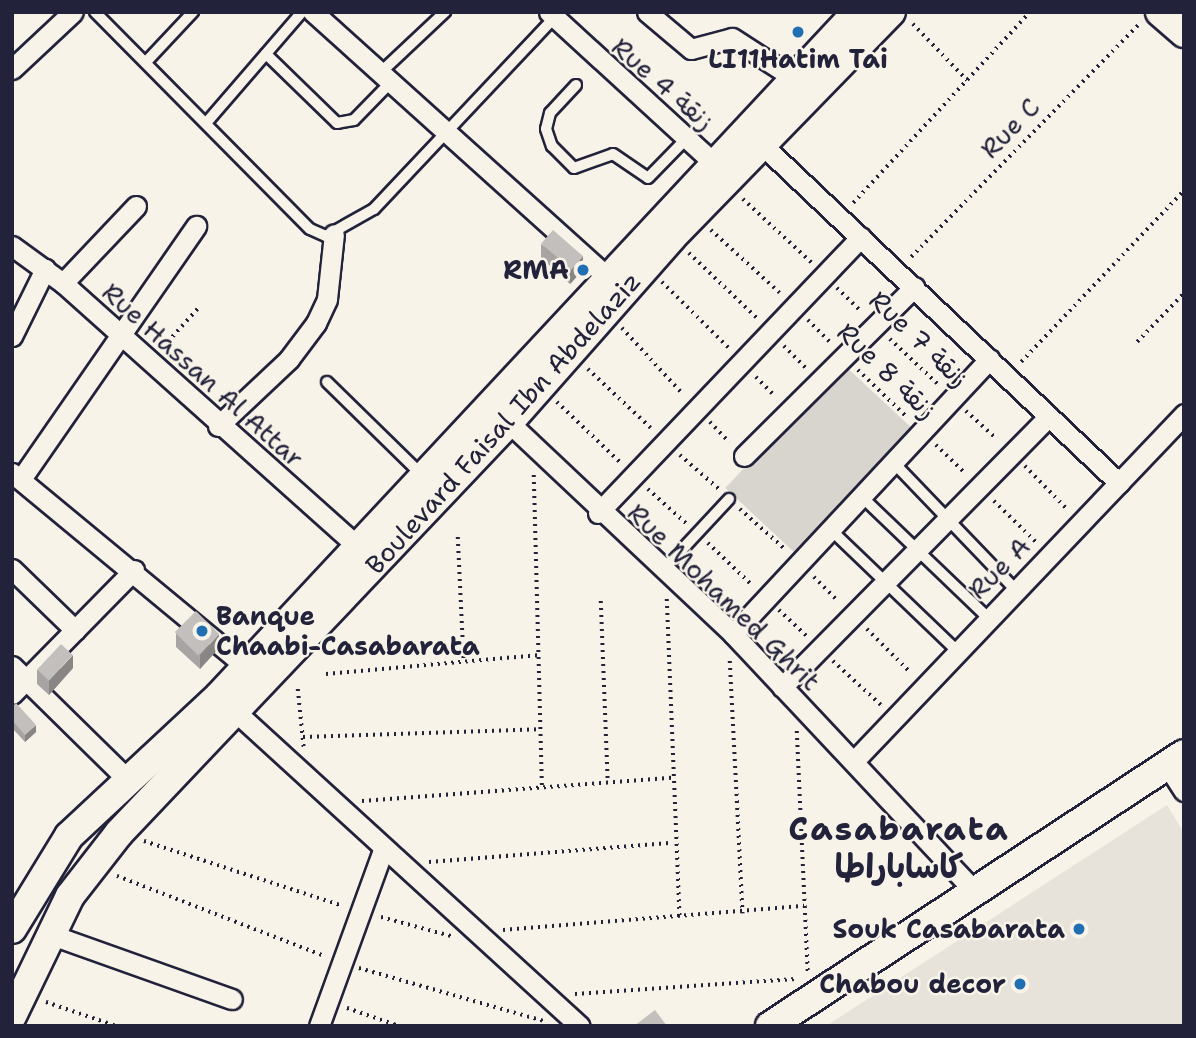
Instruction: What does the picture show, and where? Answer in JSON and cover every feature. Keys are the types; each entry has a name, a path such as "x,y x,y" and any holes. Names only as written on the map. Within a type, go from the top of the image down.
{"main road":[{"name":"Boulevard Faisal Ibn Abdelaziz","path":"756,138 794,78 858,12"},
{"path":"1160,12 1184,33"},
{"name":"Boulevard Faisal Ibn Abdelaziz","path":"17,1005 49,934 92,866 227,704 499,414 606,276 722,175 756,138 901,17"},
{"name":"Boulevard Faisal Ibn Abdelaziz","path":"12,929 69,836 130,782 227,704 245,666 357,546 424,476 538,384 672,237 697,216 722,175"},
{"path":"770,1026 1175,760"}],"street":[{"path":"12,69 73,12"},
{"path":"313,12 606,276"},
{"path":"647,12 691,48 732,38 794,78"},
{"name":"Rue 4 زنقة","path":"554,14 722,175"},
{"path":"756,138 1119,483"},
{"path":"63,283 136,206"},
{"path":"196,226 116,334 17,476 134,570 245,666"},
{"path":"218,426 289,359 316,323 327,299 334,234"},
{"path":"598,513 861,237"},
{"name":"Rue Hassan Al Attar","path":"13,248 63,283 147,364 357,546"},
{"path":"12,336 45,269"},
{"path":"744,456 914,287"},
{"path":"733,635 989,359"},
{"name":"Rue Mohamed Ghrit","path":"499,414 534,442 598,513 733,635 975,892"},
{"name":"Rue A","path":"854,761 987,617 1184,414"},
{"path":"782,687 1049,416"},
{"path":"12,569 75,630"},
{"path":"12,694 19,672 75,630 134,570"},
{"path":"19,672 130,782"},
{"path":"227,704 383,850 580,1026"},
{"path":"1175,760 1184,791"},
{"path":"319,1026 383,850"},
{"path":"49,934 232,999"}],"lane":[{"path":"95,12 207,122 310,229 334,234 374,209 448,134 554,14"},
{"path":"146,62 193,12"},
{"path":"207,122 302,12"},
{"path":"266,54 337,123 355,120 385,78 439,14"},
{"path":"576,85 550,113 546,129 552,146 574,168 613,154 648,178 685,139"},
{"path":"327,382 424,476"},
{"path":"893,462 1015,589"},
{"path":"861,496 987,617"},
{"path":"664,575 697,533 729,499"},
{"path":"830,529 956,650"}],"path":[{"path":"840,217 1030,12"},
{"name":"Rue C","path":"897,271 1150,12"},
{"path":"901,17 967,80"},
{"name":"Rue 7 زنقة","path":"722,175 1081,522"},
{"path":"1008,377 1184,190"},
{"name":"Rue 8 زنقة","path":"697,216 796,307 1049,555"},
{"path":"672,237 818,380"},
{"path":"646,266 742,361 788,411"},
{"path":"1137,342 1184,293"},
{"path":"147,364 199,307"},
{"path":"606,311 744,456"},
{"path":"568,351 799,562 924,686"},
{"path":"538,384 895,718"},
{"path":"534,442 542,788"},
{"path":"458,537 464,663"},
{"path":"664,575 673,843 680,918"},
{"path":"601,601 608,782"},
{"path":"733,635 729,691 743,914"},
{"path":"326,674 537,655"},
{"path":"298,689 308,781"},
{"path":"545,995 809,977 796,702"},
{"path":"303,737 540,729"},
{"path":"332,803 671,778"},
{"path":"119,833 361,912 493,948"},
{"path":"399,864 673,843"},
{"path":"92,866 342,963 548,1022"},
{"path":"473,931 743,914 804,906"},
{"path":"328,1002 399,1026"},
{"path":"17,1005 117,1026"}],"shaded area":[{"path":"842,363 914,431 798,556 725,488"},
{"name":"Souk Casabarata","path":"1167,805 1184,833 1184,1026 826,1026"}],"building":[{"path":"553,230 583,256 571,270 541,244"},
{"path":"196,611 219,634 198,656 175,632"},
{"path":"61,644 73,655 49,681 37,670"},
{"path":"16,703 36,725 25,735 12,720 12,707"},
{"path":"655,1010 667,1026 634,1026"}],"place":[{"name":"LI11Hatim Tai","path":"798,32"},
{"name":"RMA","path":"583,270"},
{"name":"Banque Chaabi-Casabarata","path":"202,631"},
{"name":"Souk Casabarata","path":"1079,929"},
{"name":"Chabou decor","path":"1020,984"}],"district":[{"name":"Casabarata كاساباراطا","path":"899,848"}]}
